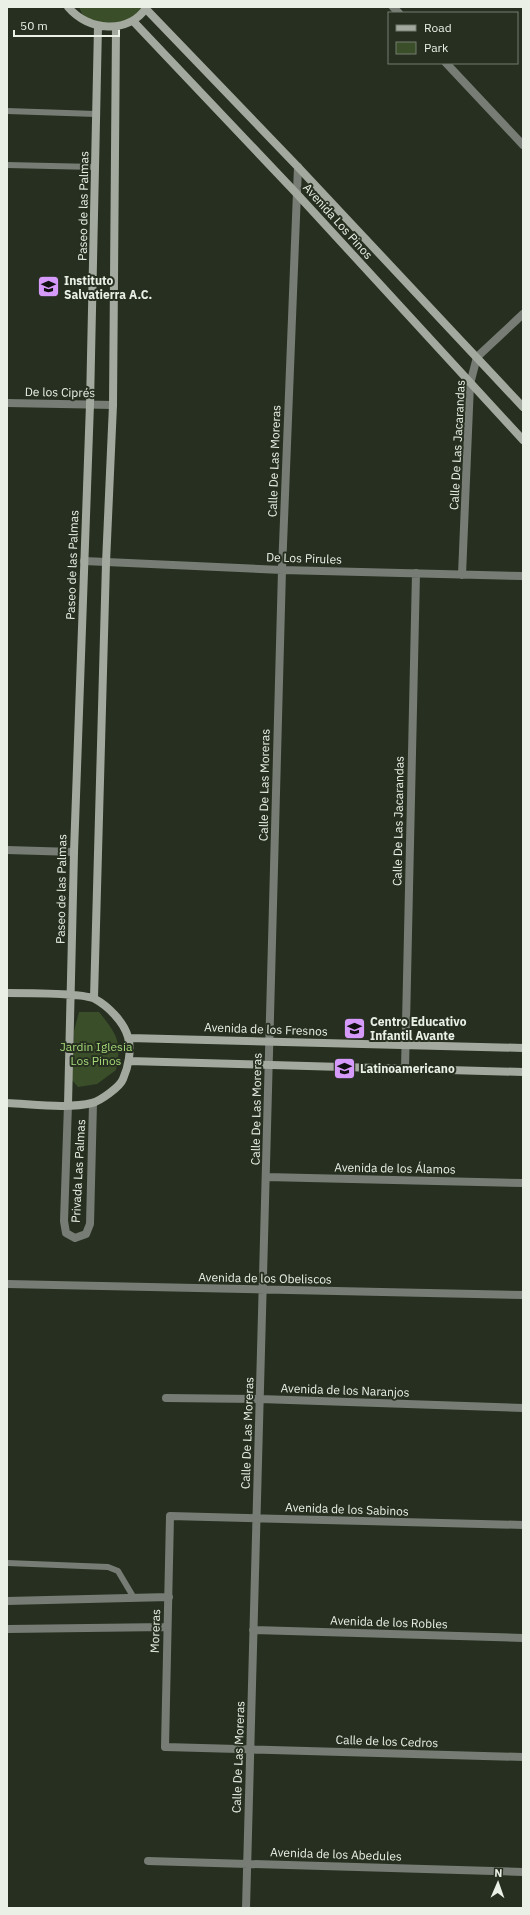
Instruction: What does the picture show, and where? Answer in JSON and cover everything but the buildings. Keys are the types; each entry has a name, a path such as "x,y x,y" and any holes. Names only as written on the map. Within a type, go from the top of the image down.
{"street":[{"path":"68,7 82,20 98,26 116,27 133,21 147,8"},
{"name":"Avenida Los Pinos","path":"147,8 477,357 523,408"},
{"name":"Avenida Los Pinos","path":"133,21 297,194 523,440"},
{"name":"Paseo de las Palmas","path":"68,1105 74,852 90,404 98,26"},
{"path":"94,998 106,563 113,405 116,27"},
{"path":"447,64 523,145"},
{"name":"Calle De Las Moreras","path":"246,1908 282,570 298,167"},
{"path":"477,357 523,314"},
{"name":"Calle De Las Jacarandas","path":"462,575 470,384 477,357"},
{"name":"De los Ciprés","path":"7,402 113,405"},
{"name":"De Los Pirules","path":"84,561 282,570 523,576"},
{"name":"Calle De Las Jacarandas","path":"405,1069 416,573"},
{"path":"7,850 74,852"},
{"path":"7,992 71,995 94,998 110,1011 122,1024 129,1038 129,1061 123,1080 108,1094 93,1103 68,1105 7,1103"},
{"name":"Avenida de los Fresnos","path":"129,1038 523,1048"},
{"path":"129,1061 523,1072"},
{"name":"Privada Las Palmas","path":"68,1105 64,1221 66,1233 75,1238 86,1234 90,1224 93,1103"},
{"name":"Avenida de los Álamos","path":"266,1177 523,1183"},
{"name":"Avenida de los Obeliscos","path":"7,1284 523,1295"},
{"name":"Avenida de los Naranjos","path":"166,1398 260,1399 523,1408"},
{"name":"Avenida de los Sabinos","path":"170,1516 523,1525"},
{"name":"Moreras","path":"165,1747 170,1516"},
{"path":"7,1601 169,1597"},
{"path":"7,1629 167,1627"},
{"name":"Avenida de los Robles","path":"253,1630 523,1638"},
{"name":"Calle de los Cedros","path":"165,1747 523,1757"},
{"name":"Avenida de los Abedules","path":"148,1861 523,1872"}],"lane":[{"path":"7,111 96,114"},
{"path":"7,164 95,167"},
{"path":"7,1563 108,1567 121,1575 134,1598"}],"green space":[{"path":"79,7 145,7 124,23 99,23 83,16"},
{"name":"Jardin Iglesia Los Pinos","path":"79,1012 99,1012 114,1033 118,1045 118,1060 116,1070 97,1084 78,1087 72,1080 74,1031"}],"place":[{"name":"Instituto Salvatierra A.C.","path":"49,287"},
{"name":"Centro Educativo Infantil Avante","path":"354,1028"},
{"name":"Latinoamericano","path":"345,1068"}]}
